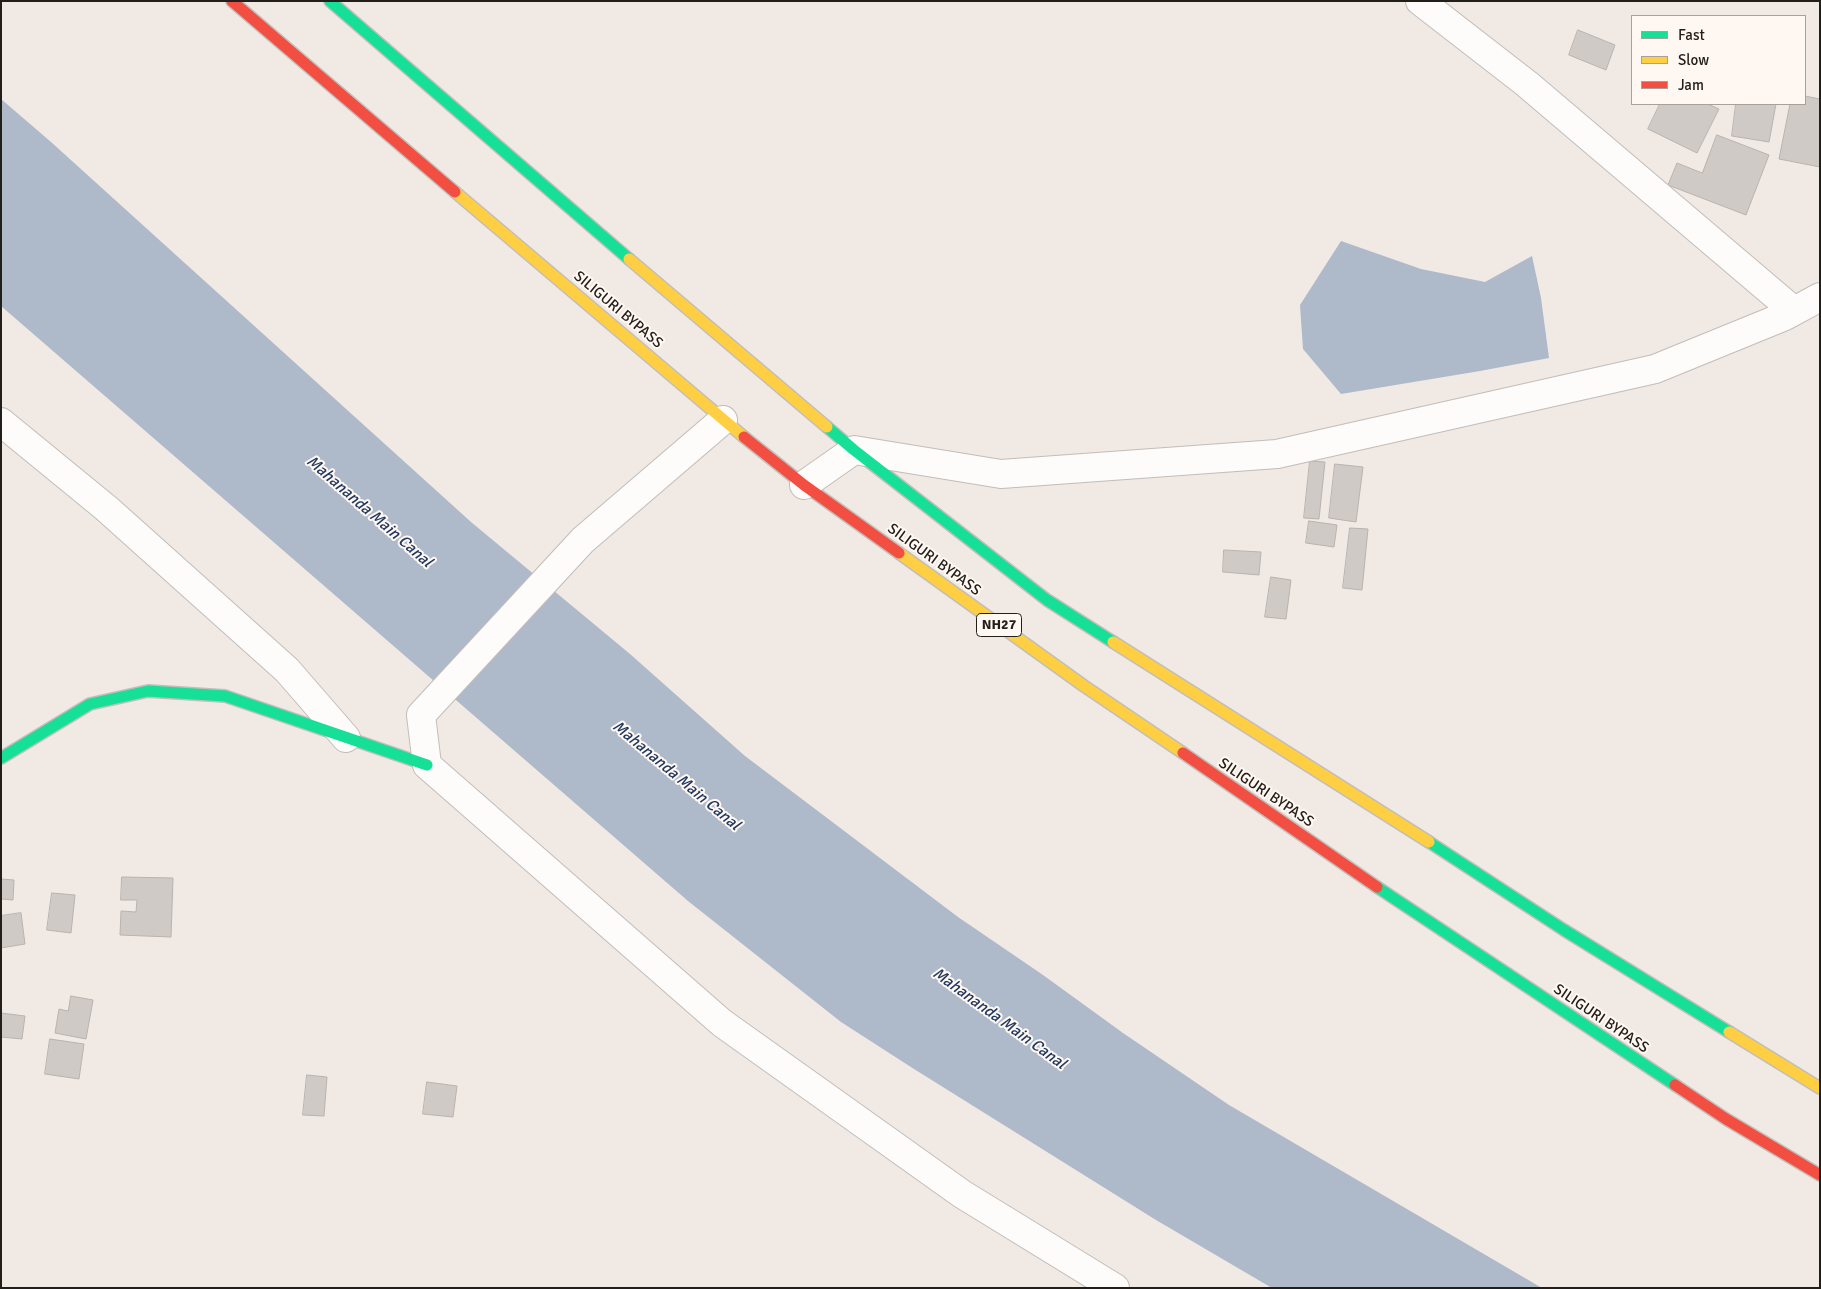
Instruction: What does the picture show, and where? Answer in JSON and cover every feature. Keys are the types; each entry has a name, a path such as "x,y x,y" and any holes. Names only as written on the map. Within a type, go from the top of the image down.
{"main road":[{"name":"SILIGURI BYPASS","path":"232,1 723,420 804,485 1084,686 1395,899 1726,1119 1820,1175"},
{"path":"330,1 556,197 854,450 1047,600 1378,809 1564,930 1820,1088"},
{"path":"1,758 90,704 148,691 225,696 428,765"}],"street":[{"path":"1420,1 1527,84 1794,311"},
{"path":"804,485 854,450 1001,474 1277,454 1655,368 1794,311 1820,297"},
{"path":"723,420 583,540 421,716 428,765 722,1023 962,1194 1115,1288"},
{"path":"1,422 106,508 287,670 346,738"}],"water":[{"name":"Mahananda Main Canal","path":"1,99 471,522 630,654 745,756 958,917 1229,1105 1542,1288 1272,1288 1156,1220 841,1022 688,901 1,306"},
{"path":"1341,241 1421,269 1485,282 1532,256 1541,298 1549,358 1341,394 1303,349 1300,305"}],"building":[{"path":"1578,30 1615,45 1606,70 1569,55"},
{"path":"1806,96 1820,99 1820,167 1779,159 1790,105 1806,105"},
{"path":"1660,105 1710,105 1719,109 1697,153 1648,129"},
{"path":"1736,105 1776,105 1769,142 1732,136"},
{"path":"1717,135 1769,155 1746,215 1668,185 1677,163 1702,173"},
{"path":"1310,461 1325,462 1319,519 1304,518"},
{"path":"1335,464 1363,467 1356,522 1329,518"},
{"path":"1309,521 1337,525 1334,547 1306,543"},
{"path":"1350,528 1368,529 1362,590 1343,588"},
{"path":"1224,550 1261,552 1259,575 1223,572"},
{"path":"1271,577 1291,580 1286,619 1265,617"},
{"path":"122,877 173,878 171,937 120,935 121,911 136,912 137,900 121,900"},
{"path":"1,879 14,880 13,900 1,899"},
{"path":"52,893 75,895 71,933 47,930"},
{"path":"21,913 25,944 1,948 1,916"},
{"path":"71,996 93,1000 86,1039 55,1033 59,1009 68,1011"},
{"path":"1,1013 25,1016 22,1039 1,1037"},
{"path":"50,1039 84,1044 79,1079 45,1074"},
{"path":"307,1075 327,1077 324,1116 303,1115"},
{"path":"427,1082 457,1086 453,1117 423,1114"}],"traffic: fast":[{"path":"330,1 629,259"},
{"path":"827,427 1047,600 1113,642"},
{"path":"1,758 90,704 148,691 225,696 427,765"},
{"path":"1429,842 1564,930 1729,1032"},
{"path":"1377,887 1675,1085"}],"traffic: slow":[{"path":"455,192 744,437"},
{"path":"629,259 827,427"},
{"path":"899,553 1084,686 1183,753"},
{"path":"1113,642 1429,842"},
{"path":"1729,1032 1820,1088"}],"traffic: jam":[{"path":"232,1 455,192"},
{"path":"744,437 804,485 899,553"},
{"path":"1183,753 1377,887"},
{"path":"1675,1085 1726,1119 1820,1175"}]}
